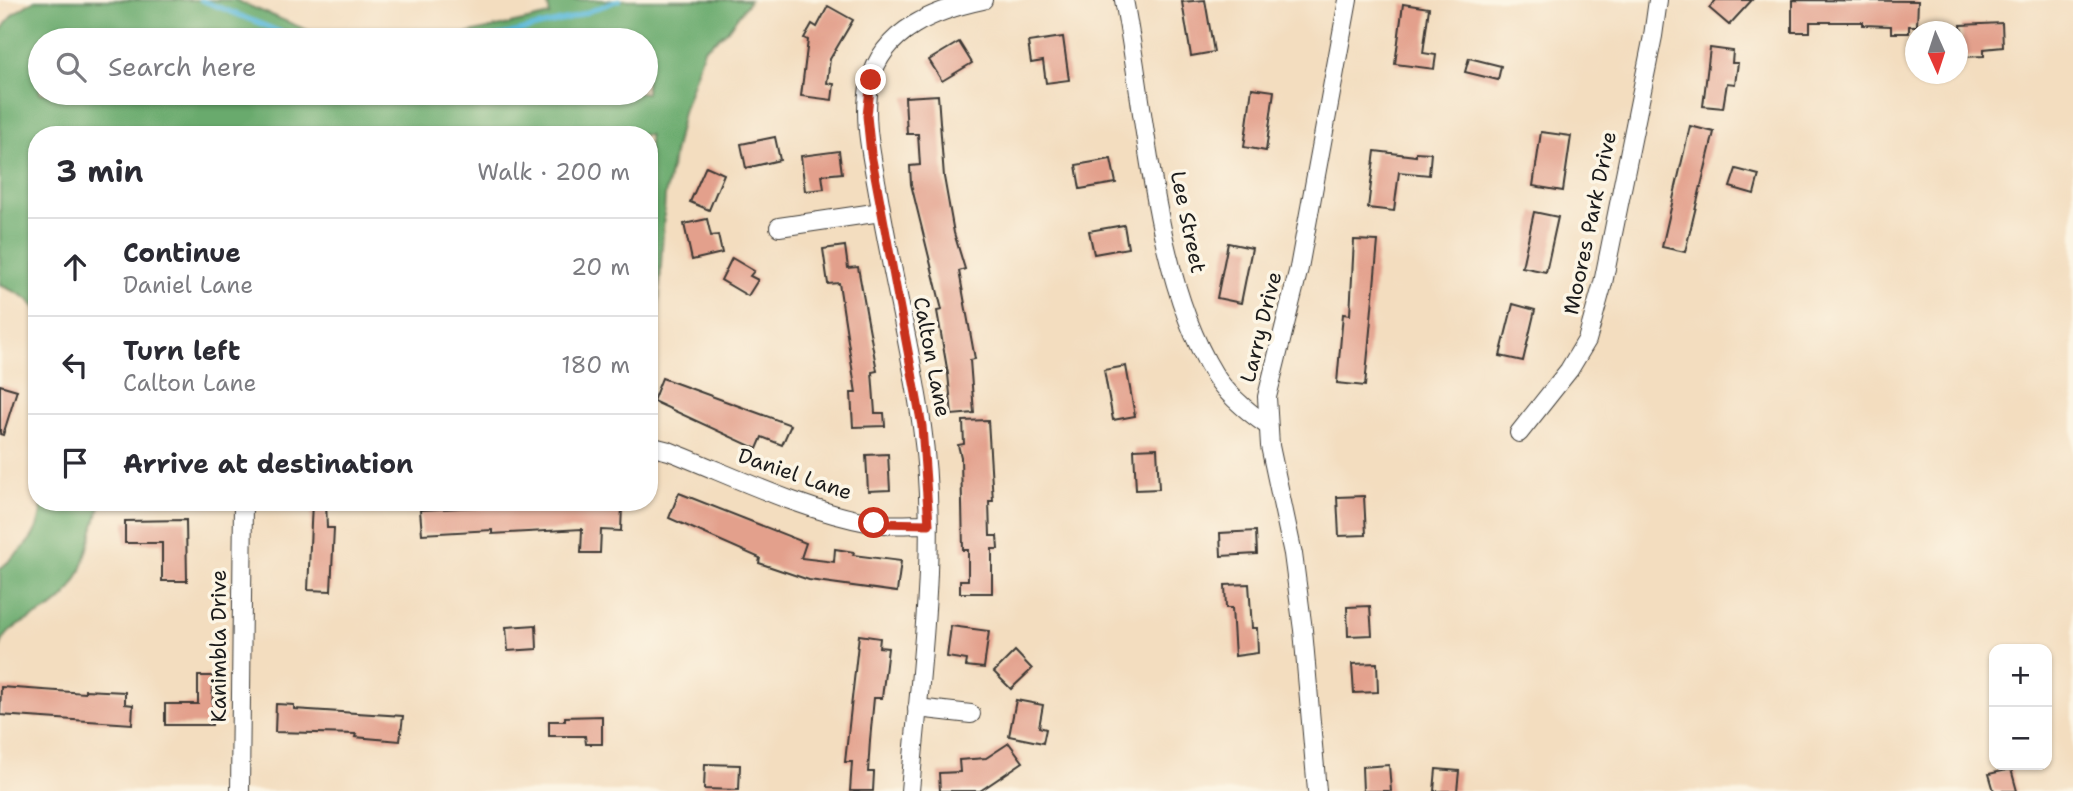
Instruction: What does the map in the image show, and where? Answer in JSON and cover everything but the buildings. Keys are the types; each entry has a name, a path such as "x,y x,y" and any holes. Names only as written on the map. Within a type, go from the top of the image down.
{"street":[{"name":"Calton Lane","path":"910,791 929,524 922,426 881,212 867,116 871,80 886,50 908,26 937,11 983,0"},
{"name":"Lee Street","path":"1124,0 1163,235 1181,297 1216,376 1245,410 1268,426"},
{"name":"Larry Drive","path":"1317,791 1293,554 1268,426 1267,397 1299,268 1348,0"},
{"name":"Moores Park Drive","path":"1519,433 1569,370 1587,340 1595,318 1658,0"},
{"path":"779,228 881,212"},
{"name":"Daniel Lane","path":"658,448 794,502 846,517 874,523 929,524"},
{"name":"Kanimbla Drive","path":"240,791 243,511"},
{"path":"917,708 971,713"}],"green space":[{"path":"35,0 235,0 302,28 28,28 28,105 658,105 658,28 492,28 550,15 547,0 750,0 727,31 704,49 683,112 665,196 658,318 658,126 28,126 28,300 0,285 0,32 13,14"},
{"path":"41,511 99,511 82,568 69,592 52,608 17,626 4,639 0,648 0,569 30,540"}],"waterway":[{"path":"201,0 271,28"},
{"path":"531,28 569,19 619,0"}],"route":[{"path":"871,80 867,116 871,154 922,426 929,524 874,523"}]}
